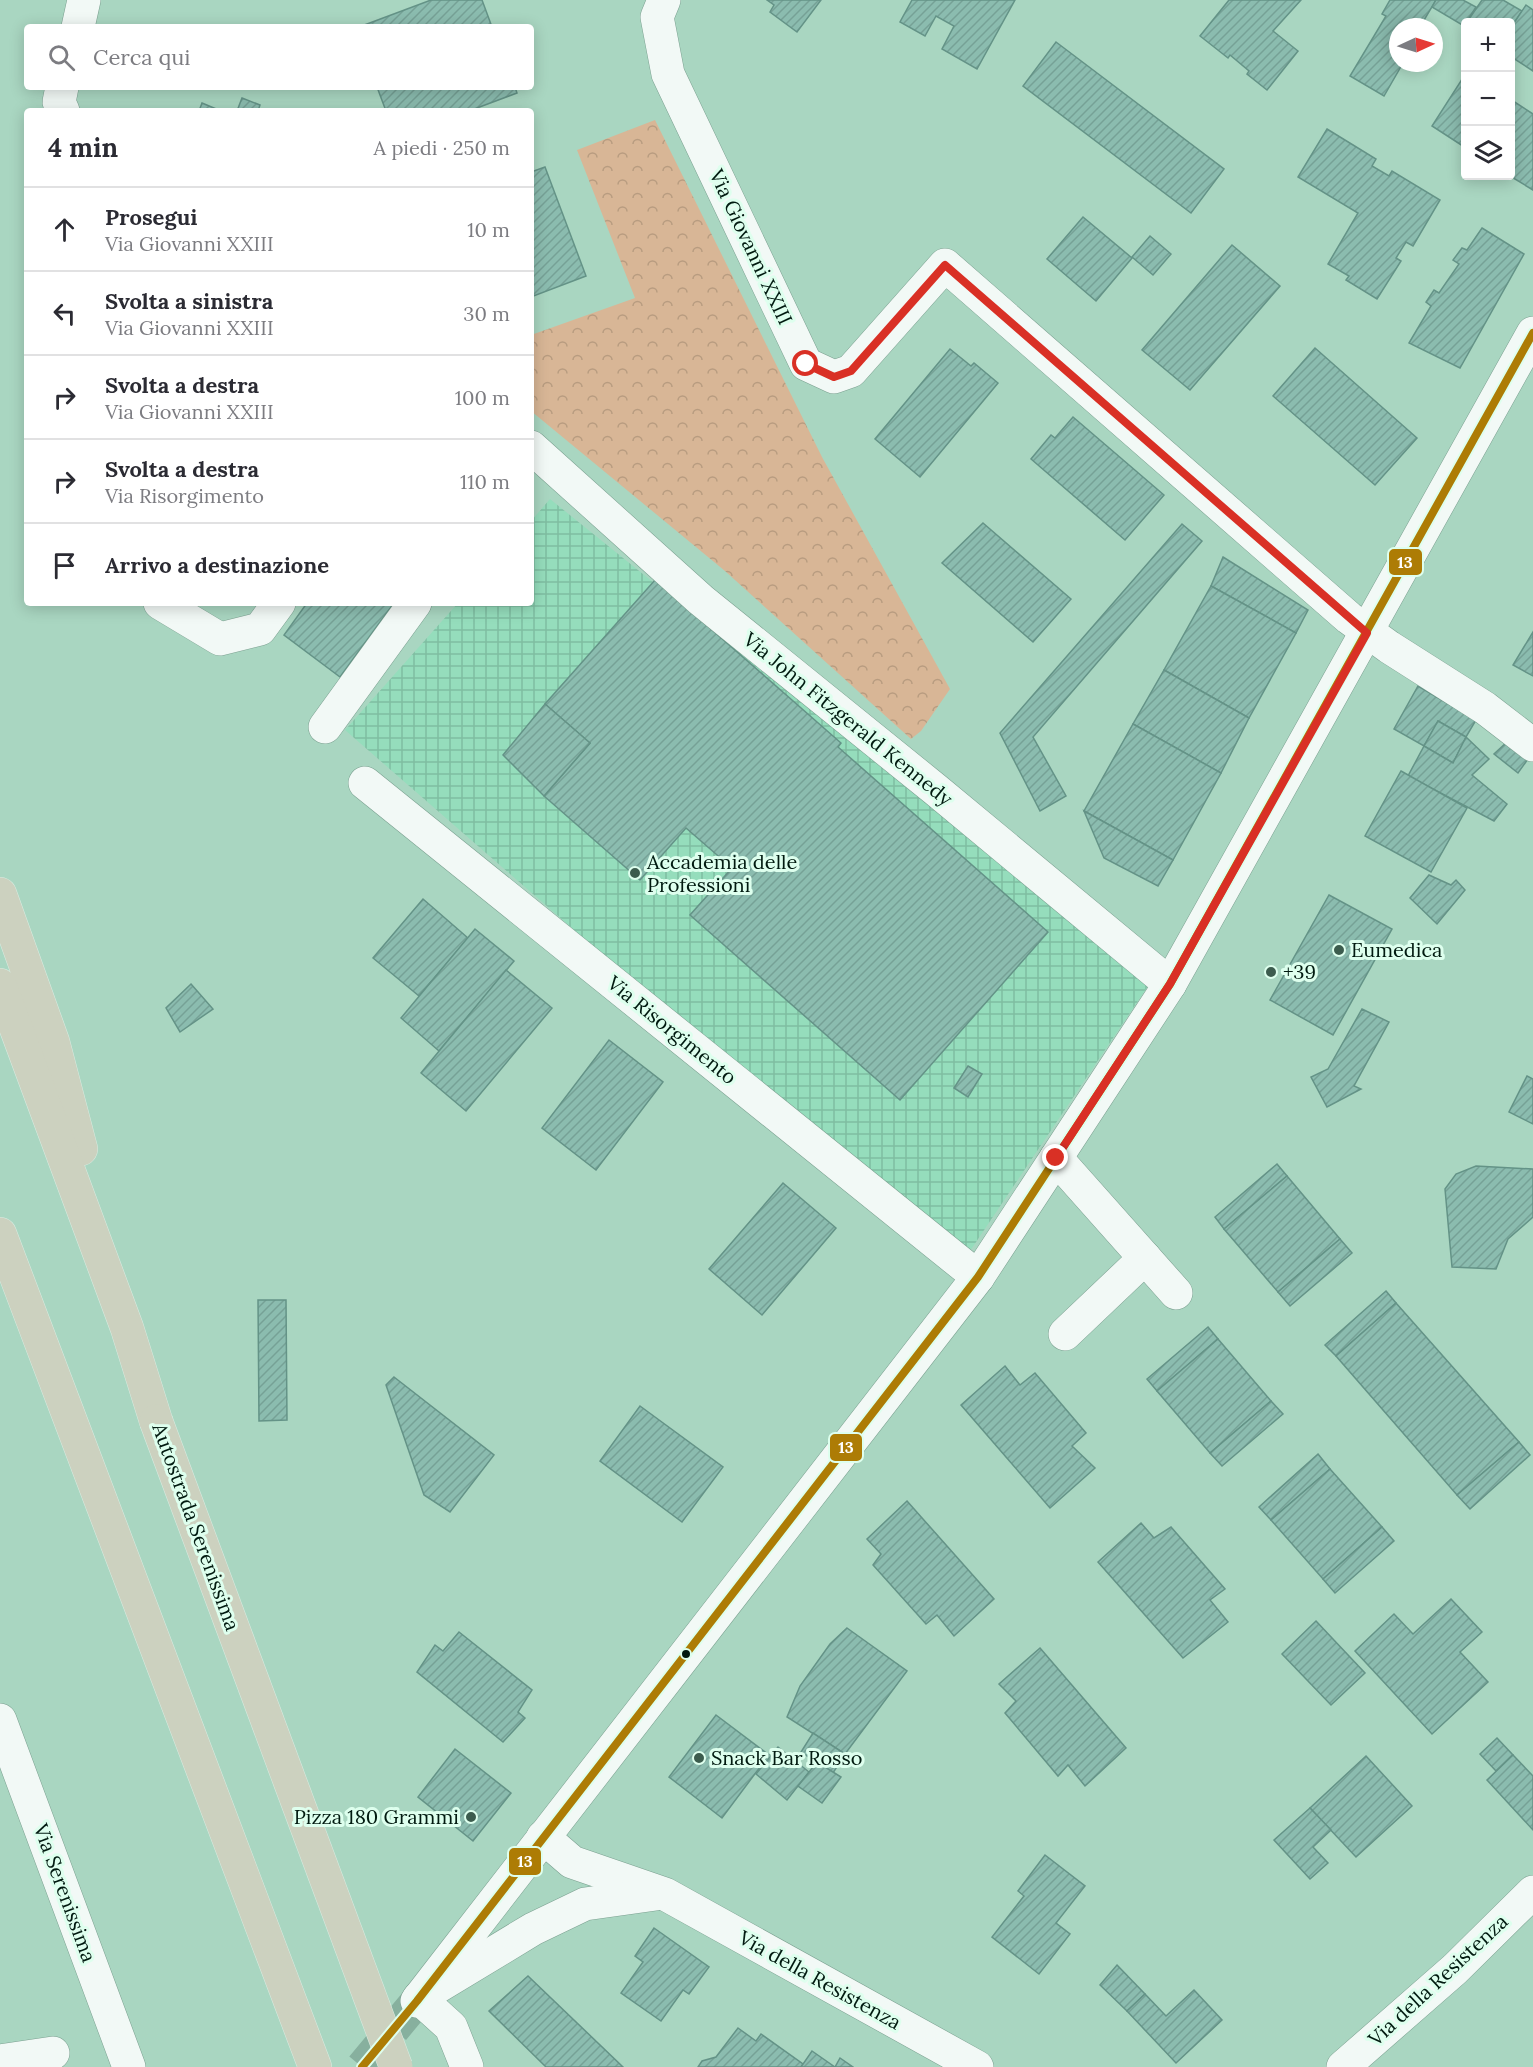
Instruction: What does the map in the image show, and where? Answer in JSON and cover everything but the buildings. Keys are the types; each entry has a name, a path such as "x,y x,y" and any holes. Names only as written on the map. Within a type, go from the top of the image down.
{"highway":[{"path":"0,894 53,1042 127,1328"},
{"name":"Autostrada Serenissima","path":"0,985 127,1328 156,1421 396,2067"},
{"path":"0,1234 315,2067"},
{"path":"0,1292 113,1534"}],"street":[{"path":"79,24 84,0"},
{"name":"Via Giovanni XXIII","path":"664,0 657,17 668,74 806,364 834,377 851,371 945,265 1367,633"},
{"path":"61,90 58,102 61,108"},
{"path":"418,2000 978,1277 1170,984 1533,333"},
{"name":"Via John Fitzgerald Kennedy","path":"534,450 701,600 936,790 1170,984"},
{"path":"165,606 220,639 260,629 277,606"},
{"path":"325,727 413,606"},
{"path":"1367,633 1485,708 1533,745"},
{"name":"Via Risorgimento","path":"365,783 978,1277"},
{"path":"1056,1158 1176,1293"},
{"path":"1065,1334 1145,1258"},
{"name":"Via Serenissima","path":"0,1720 129,2067"},
{"name":"Via della Resistenza","path":"543,1838 572,1862 662,1893 977,2067"},
{"name":"Via della Resistenza","path":"1343,2067 1455,1970 1533,1892"},
{"path":"418,2000 533,1929 585,1904 662,1893"},
{"path":"418,2000 451,2027 467,2067"},
{"path":"0,2061 53,2054"}],"shaded area":[{"path":"550,499 1150,983 968,1254 627,976 345,730 455,606 534,606 534,518"}],"green space":[{"path":"655,120 822,457 950,689 921,731 911,739 725,571 534,413 534,334 635,298 577,150"}],"tunnel":[{"path":"362,2067 417,2001"}],"transit line":[{"name":"13","path":"362,2067 417,2001 978,1277 1170,984 1533,333"}],"place":[{"name":"Accademia delle Professioni","path":"635,873"},
{"name":"Eumedica","path":"1339,950"},
{"name":"+39","path":"1271,972"},
{"name":"Snack Bar Rosso","path":"699,1758"},
{"name":"Pizza 180 Grammi","path":"471,1817"}],"route":[{"path":"806,364 834,377 851,371 945,265 1367,633 1170,984 1056,1158"}]}
